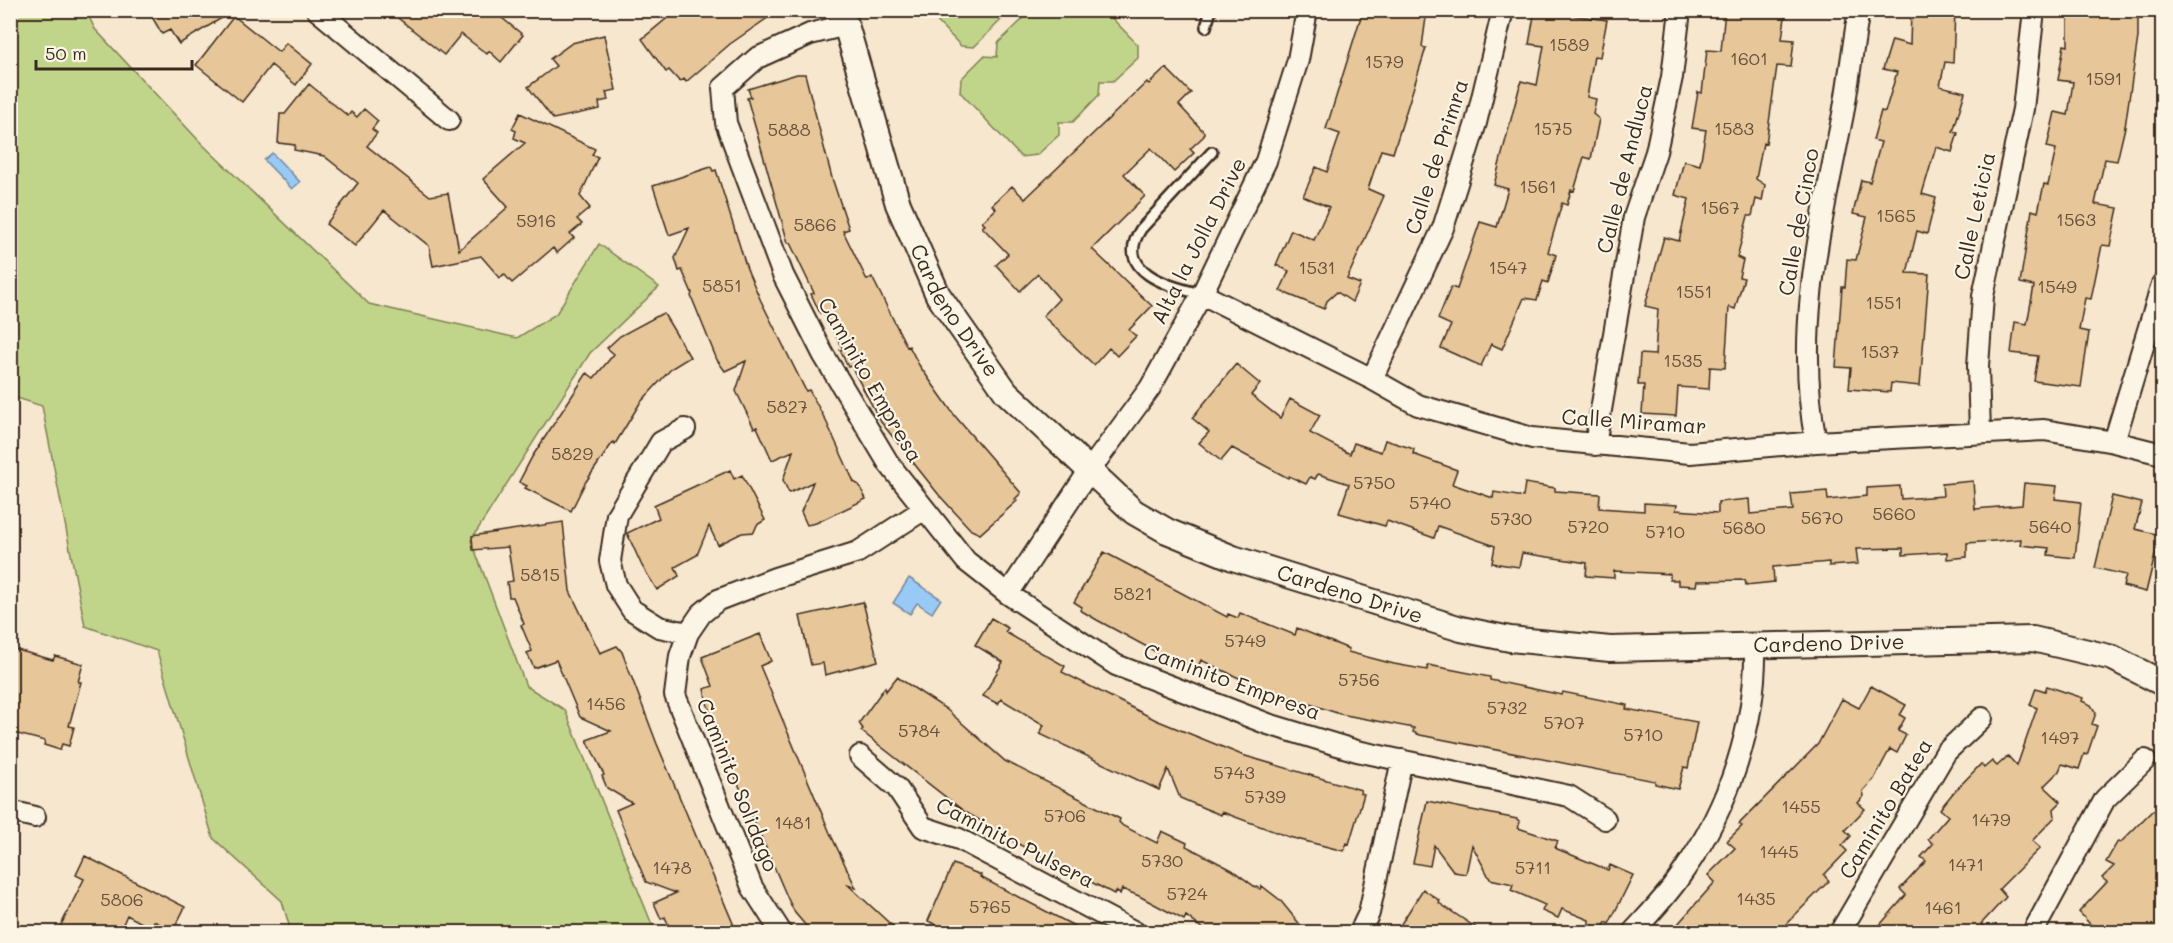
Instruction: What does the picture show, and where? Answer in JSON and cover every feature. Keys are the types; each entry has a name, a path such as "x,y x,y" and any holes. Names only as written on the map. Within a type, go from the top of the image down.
{"street":[{"path":"317,10 449,120"},
{"name":"Alta la Jolla Drive","path":"1008,594 1089,471 1150,388 1202,294 1266,161 1298,60 1307,10"},
{"name":"Calle de Primra","path":"1372,379 1443,228 1476,123 1503,10"},
{"name":"Calle de Andluca","path":"1595,446 1634,217 1656,152 1672,77 1680,10"},
{"name":"Calle de Cinco","path":"1816,442 1809,404 1807,319 1824,205 1843,112 1859,10"},
{"name":"Calle Leticia","path":"1980,433 1978,366 1983,296 2023,109 2034,10"},
{"name":"Cardeno Drive","path":"842,18 898,204 938,295 1006,392 1134,512 1167,531 1233,558 1461,629 1510,639 1610,649 1755,644 2040,640 2113,658 2163,683"},
{"name":"Caminito Empresa","path":"842,18 757,58 723,88 726,123 783,275 823,354 883,455 923,510 966,561 1008,594 1116,665 1268,724 1357,750 1569,796 1605,819"},
{"path":"2114,442 2163,284"},
{"name":"Calle Miramar","path":"1202,294 1372,379 1418,405 1532,438 1595,446 1690,453 1816,442 2044,430 2114,442 2163,454"},
{"path":"686,429 661,442 617,515 610,561 616,585 632,610 659,627 688,633"},
{"name":"Caminito Solidago","path":"781,933 752,887 675,695 680,656 688,633 701,614 718,600 775,578 858,552 923,510"},
{"path":"1634,933 1684,872 1728,791 1747,729 1756,676 1755,644"},
{"name":"Caminito Batea","path":"1840,933 1946,752 1982,718"},
{"name":"Caminito Pulsera","path":"860,756 897,788 923,827 959,839 1135,933"},
{"path":"1360,933 1369,913 1402,760"},
{"path":"2033,933 2104,799 2145,760"},
{"path":"10,811 35,818"}],"lane":[{"path":"1206,27 1211,10"},
{"path":"1202,294 1182,290 1148,275 1134,259 1132,243 1141,229 1212,152"}],"green space":[{"path":"10,11 86,11 95,29 202,144 369,304 517,338 556,314 599,244 659,287 590,353 471,540 526,686 565,710 655,932 291,932 282,901 213,838 157,651 85,626 42,406 11,396"},
{"path":"927,11 1001,11 1001,20 974,47 961,46"},
{"path":"1040,11 1105,11 1138,45 1138,58 1113,81 1100,81 1099,95 1073,122 1059,122 1059,135 1037,155 1021,157 960,92 961,79 984,56 997,57 998,43 1026,16 1039,17"}],"water":[{"path":"272,153 300,182 292,189 264,160"},
{"path":"909,578 941,599 932,613 917,603 910,614 893,603"}],"building":[{"path":"148,10 235,10 179,44 170,30 162,34"},
{"path":"388,10 492,10 523,35 501,62 489,51 487,54 461,34 444,55"},
{"path":"677,10 779,10 730,44 686,82 684,79 680,82 669,70 666,72 642,39"},
{"path":"1363,10 1427,10 1422,47 1426,48 1393,153 1381,150 1368,189 1384,196 1347,279 1360,284 1352,302 1337,292 1327,301 1324,309 1280,291 1289,271 1276,265 1291,230 1314,240 1329,207 1303,196 1316,167 1327,172 1340,134 1326,129"},
{"path":"1535,10 1607,20 1600,57 1594,56 1587,97 1596,99 1593,114 1599,119 1591,159 1584,157 1574,191 1571,190 1567,205 1562,203 1548,252 1556,255 1548,283 1543,281 1537,300 1524,298 1502,349 1491,344 1481,366 1441,348 1451,325 1438,319 1451,287 1457,289 1480,222 1497,227 1508,189 1494,185 1521,81 1537,85 1544,46 1529,44"},
{"path":"1725,10 1786,10 1782,39 1794,40 1791,67 1777,66 1766,144 1763,143 1756,179 1765,185 1762,201 1756,199 1752,216 1748,216 1737,257 1743,260 1739,277 1744,278 1735,309 1729,307 1725,368 1710,367 1709,389 1678,387 1676,416 1642,414 1644,385 1638,385 1640,354 1655,355 1658,309 1645,306 1664,237 1679,241 1689,199 1675,195 1684,161 1700,165 1706,130 1692,128 1698,92 1702,93 1707,50 1721,51"},
{"path":"1911,10 1955,10 1953,63 1945,62 1940,86 1965,92 1953,132 1958,133 1952,152 1936,147 1922,194 1936,198 1927,234 1917,231 1907,273 1929,274 1920,386 1891,383 1890,392 1849,389 1851,368 1836,367 1842,287 1845,287 1847,259 1856,260 1867,217 1853,214 1861,180 1870,182 1881,142 1873,140 1881,111 1885,112 1897,72 1883,69 1892,40 1910,45"},
{"path":"2068,10 2138,10 2138,37 2125,127 2117,161 2105,159 2095,204 2118,208 2110,246 2102,245 2091,299 2085,298 2079,330 2089,332 2081,387 2034,381 2038,356 2011,353 2015,322 2027,324 2034,286 2020,283 2032,210 2038,212 2044,184 2048,185 2056,149 2047,147 2055,112 2068,115 2073,82 2058,80 2064,45 2068,46"},
{"path":"234,16 279,52 286,43 312,64 296,85 271,65 242,102 196,65"},
{"path":"604,35 616,90 606,92 608,100 599,102 600,109 553,119 528,87 556,66 550,59 572,43"},
{"path":"1166,68 1191,93 1179,105 1204,132 1204,136 1190,149 1194,153 1174,172 1151,148 1124,174 1145,196 1092,249 1152,306 1129,330 1136,336 1117,356 1109,348 1094,365 1043,316 1059,299 1038,274 1020,291 996,265 1008,254 982,227 985,225 982,222 996,209 992,205 1012,186 1025,199 1147,82 1149,84"},
{"path":"797,74 805,74 832,178 849,229 843,231 867,280 872,277 907,347 909,346 919,365 955,416 1021,493 1015,499 1017,501 980,534 971,530 939,495 881,422 851,366 848,367 840,350 843,349 823,312 820,313 811,294 814,293 788,243 747,98 751,97 748,89"},
{"path":"309,84 348,116 351,112 357,117 364,109 378,121 372,129 377,133 367,146 430,196 448,193 459,250 508,207 483,179 525,143 514,138 516,131 512,129 520,113 595,149 592,155 598,157 580,196 590,208 577,219 582,224 570,234 574,238 557,253 553,248 512,283 504,274 500,278 481,256 433,266 429,246 384,210 355,246 326,224 358,183 324,156 294,150 295,145 278,143 280,114 285,114"},
{"path":"711,167 713,171 716,170 747,269 761,301 806,391 809,390 826,421 854,482 859,485 866,499 816,523 807,525 801,512 813,482 789,493 783,480 793,451 772,460 757,427 754,428 736,391 746,361 725,371 717,360 691,296 692,293 682,270 679,271 675,258 689,228 669,235 653,186"},
{"path":"664,314 690,357 672,368 640,403 615,444 613,442 585,483 571,511 525,488 527,486 519,482 532,457 587,373 594,378 614,354 607,348 620,336"},
{"path":"1236,364 1260,384 1251,395 1280,418 1290,399 1320,415 1310,433 1350,454 1354,443 1381,452 1385,440 1414,449 1413,454 1457,470 1452,484 1493,498 1494,492 1523,497 1525,483 1555,488 1555,491 1600,494 1599,508 1644,511 1644,503 1677,505 1676,510 1718,513 1718,502 1749,499 1750,514 1793,510 1791,494 1827,491 1828,500 1867,496 1867,488 1900,486 1901,499 1943,496 1942,484 1973,481 1975,509 2022,505 2024,483 2057,486 2055,499 2081,502 2075,558 2048,555 2049,548 2020,545 2021,539 1967,543 1967,557 1947,559 1947,552 1903,555 1903,548 1856,549 1858,564 1829,566 1829,562 1773,567 1774,582 1746,585 1745,580 1697,581 1696,586 1678,585 1678,580 1670,580 1670,574 1614,571 1614,578 1586,576 1587,563 1522,553 1519,567 1492,563 1495,546 1438,526 1434,538 1387,521 1385,526 1339,513 1349,484 1318,474 1315,479 1310,477 1306,484 1289,476 1288,478 1232,448 1221,461 1199,443 1209,432 1192,418"},
{"path":"730,470 734,479 742,475 765,520 757,525 754,532 742,533 718,545 709,526 697,555 675,567 679,576 657,590 642,566 627,533 659,518 654,505"},
{"path":"2112,496 2142,503 2135,529 2160,535 2146,592 2123,586 2126,575 2095,568"},
{"path":"563,522 570,591 600,653 617,646 622,652 657,744 735,928 726,933 672,933 665,917 661,919 654,903 676,893 646,882 616,810 632,803 607,788 602,776 604,775 587,740 611,731 580,717 556,660 534,668 527,653 532,651 521,625 524,624 513,597 509,597 507,582 513,581 508,547 473,550 472,536"},
{"path":"1104,552 1227,617 1228,614 1238,618 1240,613 1295,635 1297,628 1349,649 1348,652 1427,670 1428,665 1490,677 1490,680 1562,695 1563,692 1627,705 1626,709 1697,722 1688,768 1684,767 1678,789 1655,784 1655,781 1420,735 1413,732 1414,728 1340,714 1258,687 1201,660 1198,667 1185,664 1184,667 1080,610 1082,607 1074,602"},
{"path":"863,602 878,661 825,675 823,663 811,665 800,616"},
{"path":"991,618 1008,628 1005,632 1065,666 1062,672 1156,720 1242,755 1361,790 1360,793 1364,794 1349,844 1346,843 1344,851 1289,837 1222,812 1221,815 1180,798 1168,769 1159,790 1040,734 1044,725 1001,699 998,704 983,696 1003,662 975,645"},
{"path":"760,634 771,661 760,666 830,833 856,888 847,884 900,933 812,933 795,913 788,899 737,781 707,703 704,689 713,686 702,657"},
{"path":"10,648 53,660 55,656 83,664 78,682 81,682 69,726 74,727 69,746 62,744 60,750 44,745 45,741 10,732"},
{"path":"897,677 946,709 1005,761 1120,819 1119,822 1123,826 1157,843 1162,831 1187,843 1186,846 1232,870 1254,886 1260,889 1262,886 1280,900 1307,933 1208,933 1186,916 1184,920 1122,889 1120,894 1116,891 1114,894 982,825 983,822 965,812 861,731 863,729 859,723 885,687 886,691"},
{"path":"1871,686 1906,705 1900,715 1905,718 1898,731 1906,735 1897,753 1890,749 1874,779 1863,791 1864,796 1858,803 1865,809 1845,830 1851,836 1842,846 1847,851 1824,875 1829,881 1786,924 1794,933 1685,933 1677,925 1715,882 1708,875 1735,848 1727,841 1742,826 1739,824 1818,744 1842,699 1859,708"},
{"path":"2047,686 2083,698 2082,701 2091,705 2096,713 2092,724 2097,726 2087,755 2084,754 2079,769 2062,764 2059,771 2044,786 2061,802 2054,809 2055,817 2032,841 2040,848 1999,889 2006,897 1981,924 1990,933 1873,933 1906,895 1900,889 1926,861 1921,857 1933,844 1928,839 1948,816 1940,809 1953,793 1981,764 1984,768 1992,761 1997,766 2008,756 2017,766 2037,708 2030,705 2036,688 2045,691"},
{"path":"1427,801 1517,819 1520,822 1518,828 1558,841 1555,848 1608,870 1610,865 1633,875 1609,924 1606,922 1602,930 1589,924 1589,920 1562,909 1558,918 1542,911 1545,905 1511,890 1513,884 1490,879 1472,845 1466,874 1454,872 1434,845 1430,866 1413,863"},
{"path":"2153,810 2163,819 2163,927 2157,933 2098,933 2079,912 2107,882 2102,878 2114,866 2106,862 2118,841 2120,843"},
{"path":"85,856 185,907 173,931 154,921 151,928 127,915 119,933 57,933 84,879 76,875"},
{"path":"953,864 981,875 980,877 1088,933 953,933 928,921"},
{"path":"1423,889 1440,901 1439,903 1484,933 1408,933 1399,927"}]}
